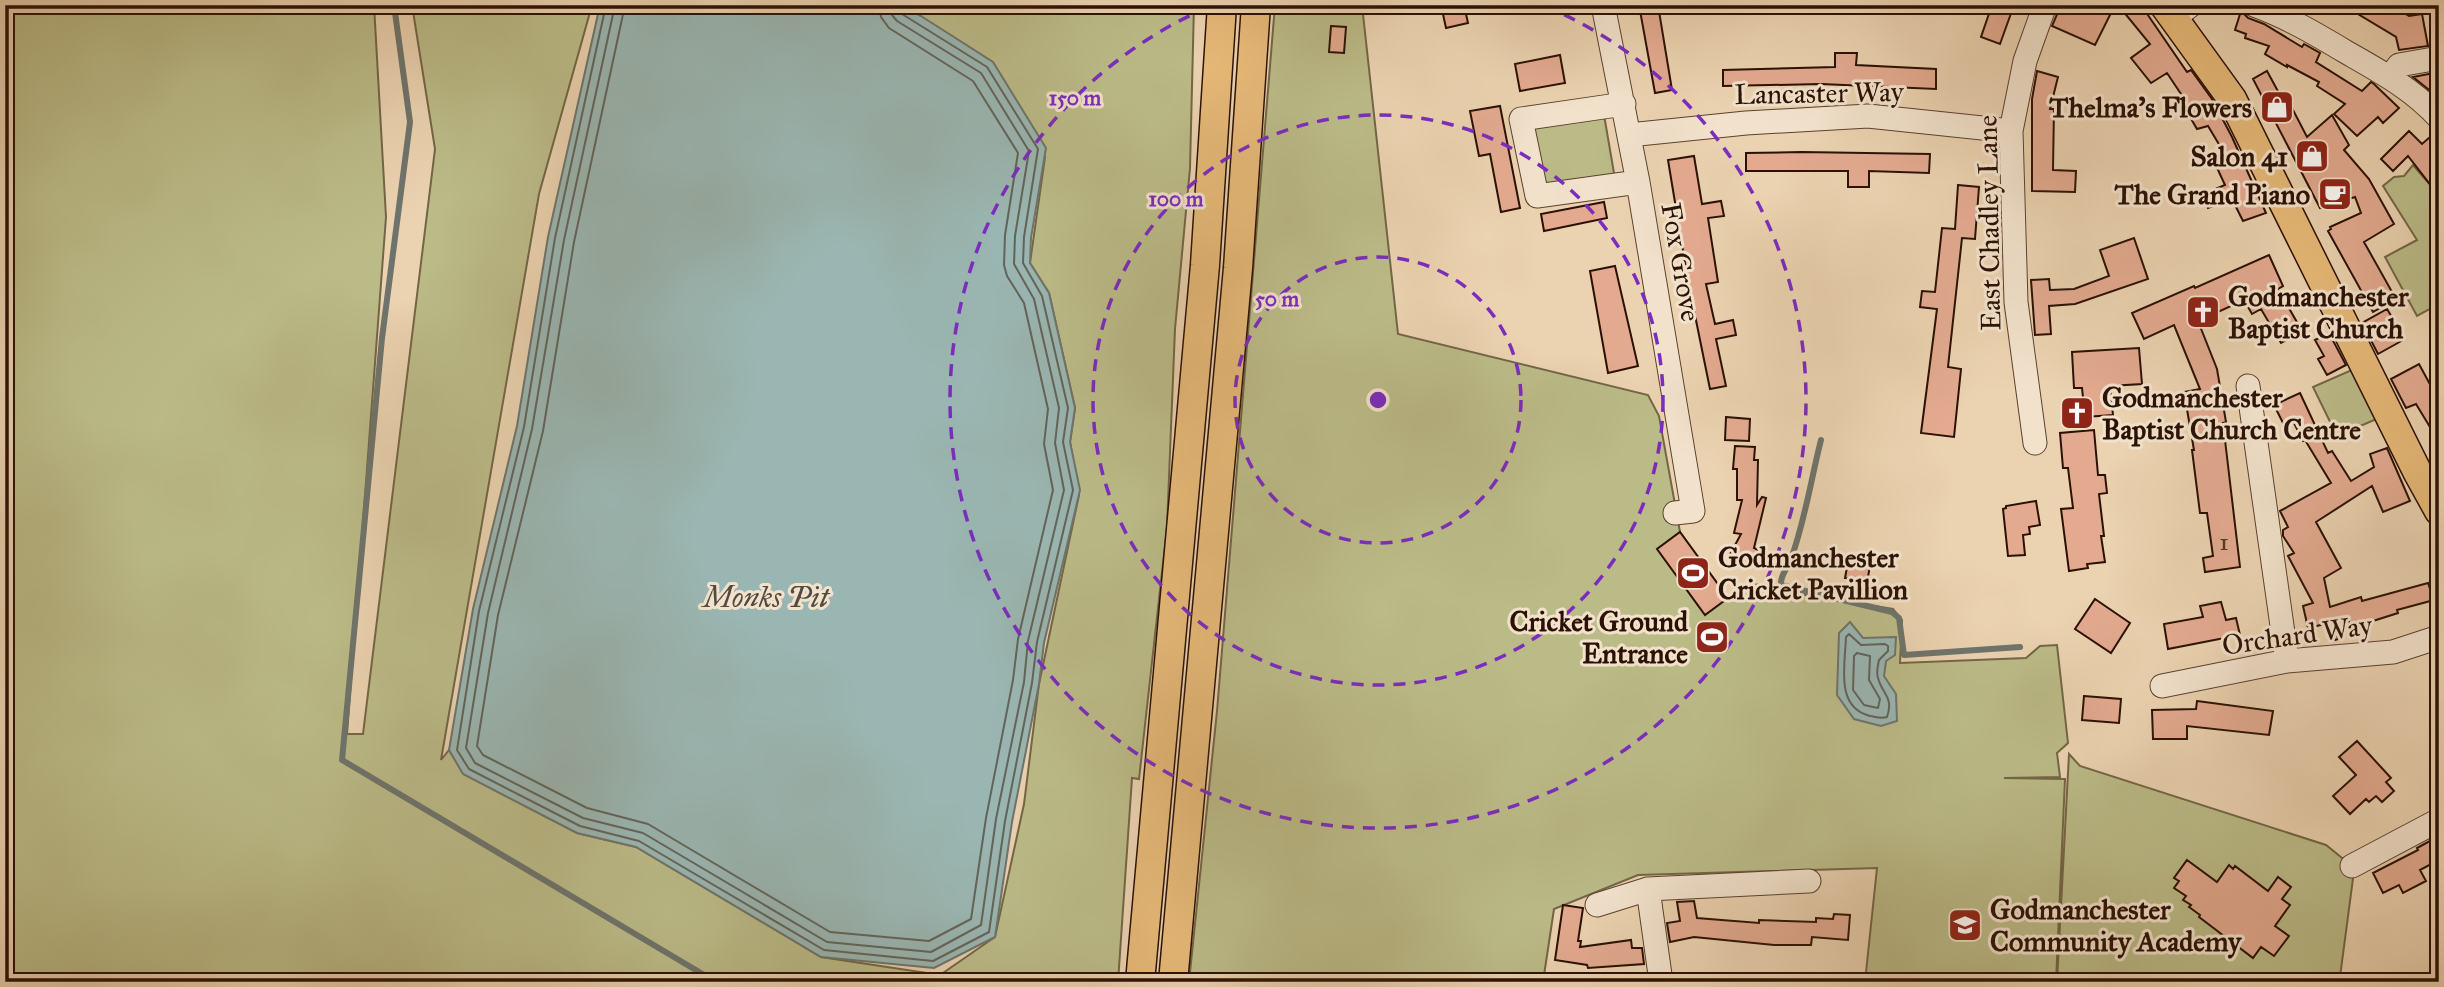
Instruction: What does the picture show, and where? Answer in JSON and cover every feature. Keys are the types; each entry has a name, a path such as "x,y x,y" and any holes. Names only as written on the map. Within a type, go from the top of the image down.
{"main road":[{"path":"1140,982 1205,264 1222,5"},
{"path":"1173,982 1238,268 1256,5"},
{"path":"2176,9 2232,99 2418,474 2439,511"}],"street":[{"name":"Fox Grove","path":"1603,5 1638,182 1693,511 1675,513"},
{"name":"East Chadley Lane","path":"2035,443 2016,302 2011,131 2025,61 2045,5"},
{"path":"2254,5 2285,16 2390,77 2428,105 2439,118"},
{"path":"2390,77 2399,65 2439,58"},
{"path":"1624,104 1521,119 1537,195 1638,182"},
{"name":"Lancaster Way","path":"1629,135 1746,123 1868,116 2011,131"},
{"path":"2248,386 2287,661"},
{"name":"Orchard Way","path":"2162,686 2287,661 2393,652 2439,637"},
{"path":"2352,866 2439,820"},
{"path":"1597,905 1648,889 1809,881"},
{"path":"1648,889 1661,982"}],"green space":[{"path":"5,5 374,5 386,217 347,734 363,734 435,149 412,5 592,5 539,194 441,760 449,750 464,774 577,833 636,847 821,957 940,975 995,937 1024,804 1039,684 1079,495 1070,442 1075,408 1049,293 1030,263 1045,157 921,16 900,5 1194,5 1190,168 1175,329 1167,527 1139,779 1132,778 1118,982 5,982"},
{"path":"1275,5 1362,5 1398,334 1648,395 1659,416 1680,532 1728,598 1744,585 1776,584 1780,591 1893,609 1902,620 1900,663 2026,658 2040,646 2057,645 2068,743 2057,753 2060,777 2004,778 2065,779 2056,982 1865,982 1877,868 1638,875 1554,909 1543,982 1189,982 1217,711"},
{"path":"1603,109 1615,179 1540,191 1526,123"},
{"path":"2413,165 2439,195 2439,304 2417,316 2385,257 2417,240 2383,186 2394,177 2404,176"},
{"path":"2354,369 2379,418 2337,436 2313,387"},
{"path":"2069,754 2080,766 2326,845 2352,866 2354,871 2340,977 2337,982 2057,982"}],"water":[{"name":"Monks Pit","path":"600,5 900,5 993,62 1046,148 1031,238 1030,263 1049,293 1075,408 1070,442 1080,490 1044,643 1039,684 1012,822 995,937 934,968 821,957 636,847 577,833 463,774 449,750 473,609 517,426 548,237"},
{"path":"1850,622 1863,638 1896,637 1895,655 1886,661 1884,676 1896,694 1897,721 1881,726 1854,719 1837,695 1839,633"}],"building":[{"path":"1441,5 1464,5 1468,23 1446,28"},
{"path":"1639,5 1658,5 1672,90 1655,93"},
{"path":"1992,5 2014,5 2000,44 1981,37"},
{"path":"2061,5 2115,5 2095,45 2052,26"},
{"path":"2118,5 2141,5 2187,72 2191,70 2212,99 2266,213 2243,221 2232,199 2208,208 2203,194 2225,185 2212,157 2223,151 2208,126 2197,129 2190,117 2195,115 2167,73 2151,83 2131,58 2150,44"},
{"path":"2343,5 2391,5 2409,16 2422,14 2428,46 2399,50 2396,37"},
{"path":"2241,11 2248,18 2264,24 2302,47 2304,44 2320,53 2316,62 2362,91 2371,82 2399,108 2383,123 2378,117 2357,136 2334,114 2345,104 2317,86 2319,82 2265,54 2269,46 2245,38 2246,34 2235,30"},
{"path":"1331,26 1346,27 1344,53 1329,52"},
{"path":"1835,53 1857,53 1856,65 1936,69 1936,89 1821,84 1723,86 1723,70 1835,67"},
{"path":"1560,55 1565,83 1520,91 1515,64"},
{"path":"2037,71 2058,77 2050,109 2054,109 2053,170 2076,171 2075,192 2032,191 2032,99"},
{"path":"2267,71 2287,108 2291,106 2307,137 2332,115 2349,145 2344,150 2369,179 2394,224 2364,242 2396,299 2373,312 2328,231 2330,227 2361,213 2355,197 2320,208 2253,79"},
{"path":"2439,72 2439,98 2413,77"},
{"path":"1500,106 1520,208 1501,212 1490,154 1479,156 1470,111"},
{"path":"2409,131 2422,144 2430,137 2439,146 2439,175 2429,183 2408,156 2393,171 2381,159"},
{"path":"1746,153 1930,154 1929,173 1869,171 1869,187 1848,187 1848,171 1746,171"},
{"path":"1694,156 1702,204 1721,201 1724,216 1708,218 1718,282 1706,284 1715,324 1733,320 1736,335 1716,339 1726,386 1710,389 1688,281 1668,160"},
{"path":"1958,185 1979,187 1975,239 1962,238 1948,367 1961,369 1954,437 1921,433 1937,309 1920,307 1922,291 1935,292 1942,228 1955,229"},
{"path":"1604,202 1607,218 1544,231 1541,214"},
{"path":"2134,238 2148,279 2075,304 2049,306 2051,334 2035,335 2031,280 2049,279 2050,290 2074,289 2109,276 2100,250"},
{"path":"2269,255 2283,286 2278,289 2302,331 2281,343 2261,309 2252,314 2244,300 2198,321 2217,369 2226,422 2223,423 2240,567 2205,572 2203,558 2213,556 2207,513 2200,513 2194,450 2184,392 2200,389 2174,325 2144,339 2132,313"},
{"path":"1615,266 1638,366 1608,373 1590,271"},
{"path":"2387,309 2405,339 2378,354 2362,323"},
{"path":"2329,333 2346,365 2327,375 2318,359 2324,356 2315,340"},
{"path":"2139,348 2142,384 2110,386 2113,415 2085,417 2082,388 2074,388 2072,352"},
{"path":"2419,364 2439,401 2439,442 2416,404 2406,408 2391,379"},
{"path":"2300,393 2328,453 2332,451 2351,481 2374,467 2370,454 2387,448 2410,501 2383,512 2372,486 2316,522 2341,568 2324,578 2330,607 2361,597 2362,601 2428,583 2434,600 2397,610 2398,613 2351,628 2348,619 2334,622 2338,639 2335,640 2325,624 2308,628 2303,606 2313,603 2288,556 2294,553 2283,536 2283,530 2288,527 2280,511 2331,483 2293,421 2284,425 2274,405"},
{"path":"1726,417 1750,419 1749,441 1725,440"},
{"path":"2094,430 2098,475 2105,475 2107,493 2099,494 2105,562 2087,564 2088,568 2069,571 2061,509 2073,508 2068,468 2063,468 2060,433"},
{"path":"1735,446 1755,447 1754,460 1758,460 1757,505 1762,497 1766,498 1754,548 1758,550 1748,569 1728,558 1741,534 1734,533 1742,500 1737,500 1737,469 1733,469"},
{"path":"2036,501 2040,525 2029,527 2030,534 2023,535 2025,555 2008,556 2003,509 2006,506"},
{"name":"Godmanchester Cricket Pavillion","path":"1680,532 1728,598 1705,615 1657,549"},
{"path":"1848,562 1870,566 1867,582 1845,578"},
{"path":"2095,599 2130,623 2111,653 2075,629"},
{"path":"2221,602 2226,620 2236,618 2240,635 2168,649 2164,624 2203,617 2200,606"},
{"path":"2084,696 2121,699 2119,723 2082,720"},
{"path":"2197,701 2273,711 2269,735 2187,726 2187,739 2153,739 2152,710 2196,709"},
{"path":"2357,741 2391,778 2386,782 2394,791 2382,802 2376,796 2369,802 2366,799 2350,814 2333,796 2356,775 2339,757"},
{"path":"2439,836 2439,860 2420,870 2426,881 2403,893 2399,885 2383,893 2373,873"},
{"path":"2187,860 2217,882 2229,865 2233,869 2235,866 2268,891 2278,877 2291,887 2282,899 2290,905 2275,926 2289,936 2274,956 2261,947 2253,958 2189,907 2191,905 2183,900 2186,896 2174,888 2179,881 2174,878"},
{"path":"1694,901 1697,918 1759,923 1759,920 1816,922 1816,918 1833,919 1834,914 1850,915 1848,940 1812,937 1811,945 1774,945 1694,937 1670,942 1667,923 1680,921 1677,902"},
{"path":"1563,905 1583,908 1578,941 1581,941 1580,947 1631,940 1632,948 1642,948 1644,964 1588,968 1587,965 1555,960"}],"waterway":[{"path":"394,5 410,122 382,338 342,760 716,982"},
{"path":"1821,440 1800,530 1781,585 1892,612 1899,618 1904,655 2020,647"}],"place":[{"name":"Thelma's Flowers","path":"2277,107"},
{"name":"Salon 41","path":"2312,156"},
{"name":"The Grand Piano","path":"2335,194"},
{"name":"Godmanchester Baptist Church","path":"2203,312"},
{"name":"Godmanchester Baptist Church Centre","path":"2077,413"},
{"name":"Godmanchester Cricket Pavillion","path":"1693,573"},
{"name":"Cricket Ground Entrance","path":"1712,637"},
{"name":"Godmanchester Community Academy","path":"1965,925"}]}
